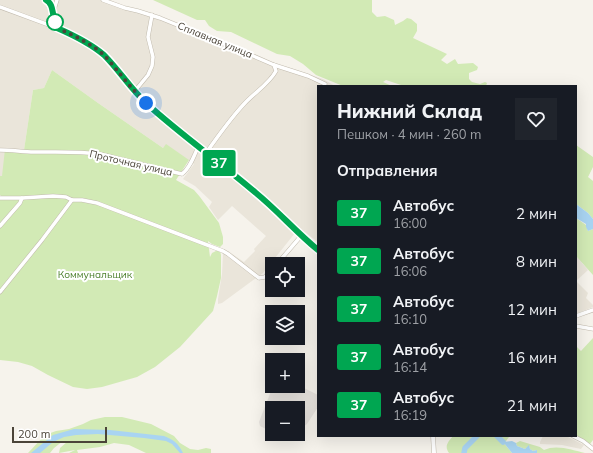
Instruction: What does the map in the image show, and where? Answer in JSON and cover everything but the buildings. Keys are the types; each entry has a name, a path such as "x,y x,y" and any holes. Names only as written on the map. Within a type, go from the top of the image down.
{"street":[{"path":"46,0 51,5 57,28"},
{"path":"53,11 57,0"},
{"name":"Сплавная улица","path":"103,0 125,8 152,15 274,65 308,76 325,84"},
{"path":"0,7 57,28 75,36 97,50 111,63 134,92 146,103 262,198 301,236 317,249"},
{"path":"134,92 148,75 152,66 148,36 152,15"},
{"path":"206,153 226,124 238,110 270,79 276,71 274,65"},
{"name":"Проточная улица","path":"0,150 33,152 87,152 182,174 187,169 198,147"},
{"path":"0,198 53,196 97,203 216,248 228,254 259,278 265,277"},
{"path":"0,226 20,203 22,198"},
{"path":"0,292 72,200"},
{"path":"283,257 301,236"},
{"path":"577,316 593,310"},
{"path":"577,326 593,329"},
{"path":"433,437 434,453"},
{"path":"575,437 593,449"}],"shaded area":[{"path":"0,0 102,0 171,22 270,65 287,67 323,79 333,85 317,85 317,241 303,231 295,233 276,257 265,257 265,270 263,273 222,303 218,304 223,254 228,251 244,262 255,251 254,249 266,236 232,206 218,220 209,207 212,202 195,186 183,179 194,164 166,145 163,148 52,70 44,88 33,90 24,150 2,176 0,176"},
{"path":"577,257 588,270 577,280"},
{"path":"577,282 588,293 586,298 593,305 593,307 577,314"},
{"path":"305,388 317,394 317,409 305,426 305,401 267,401 270,393 305,393"},
{"path":"265,407 265,428 260,426 259,422"},
{"path":"542,437 568,437 584,445 581,449 562,445 540,444"}],"green space":[{"path":"153,0 372,0 372,12 377,17 385,16 394,20 395,25 407,18 411,19 417,24 417,31 413,38 447,54 441,60 447,64 455,59 458,64 473,63 478,67 477,70 469,73 469,79 472,82 480,84 485,82 487,83 486,85 401,85 386,80 383,82 390,85 341,85 316,75 303,64 290,56 277,54 231,32 217,31 209,26 205,20 197,20"},
{"name":"Коммунальщик","path":"52,70 163,148 166,144 189,160 176,180 194,190 200,197 219,223 223,237 223,244 220,247 208,241 210,257 212,253 216,251 220,251 221,255 221,278 213,311 180,347 155,367 137,377 102,387 87,389 73,387 32,366 18,362 0,360 0,176 2,176 5,149 24,150 33,90 44,88"},
{"path":"577,146 593,157 593,167 588,177 593,181 593,219 577,205"},
{"path":"577,219 586,225 588,231 593,229 593,275 577,257"},
{"path":"593,338 593,440 590,444 577,437 577,347 581,351"},
{"path":"105,417 122,417 151,424 174,436 180,443 190,449 198,450 206,448 211,449 211,453 146,453 129,445 114,443 100,447 77,450 78,453 69,453 75,450 59,453 60,448 67,442 63,441 50,453 28,453 45,435"},
{"path":"452,437 509,437 503,442 512,453 449,453 447,448 448,442"},
{"path":"520,441 540,447 544,450 549,448 559,448 585,453 537,453 537,450 533,451 529,446 525,449 517,446 516,443"}],"water":[{"path":"577,205 593,219 593,229 588,231 586,224 577,219"},
{"path":"74,429 110,430 164,436 175,442 183,453 180,453 172,444 166,441 98,434 64,437 53,442 40,453 31,453 53,435"},
{"path":"512,441 516,443 517,446 525,449 529,445 530,449 533,451 537,450 537,453 512,453 503,442"}],"waterway":[{"path":"464,453 465,448 476,437"},
{"path":"498,437 503,442"}],"bus line":[{"name":"37","path":"46,0 51,5 57,28 75,36 97,50 111,63 134,92 146,103 198,147 250,187 273,207 301,236 317,249"}],"route":[{"path":"55,22 57,28 75,36 104,56 134,92 146,103"}]}
